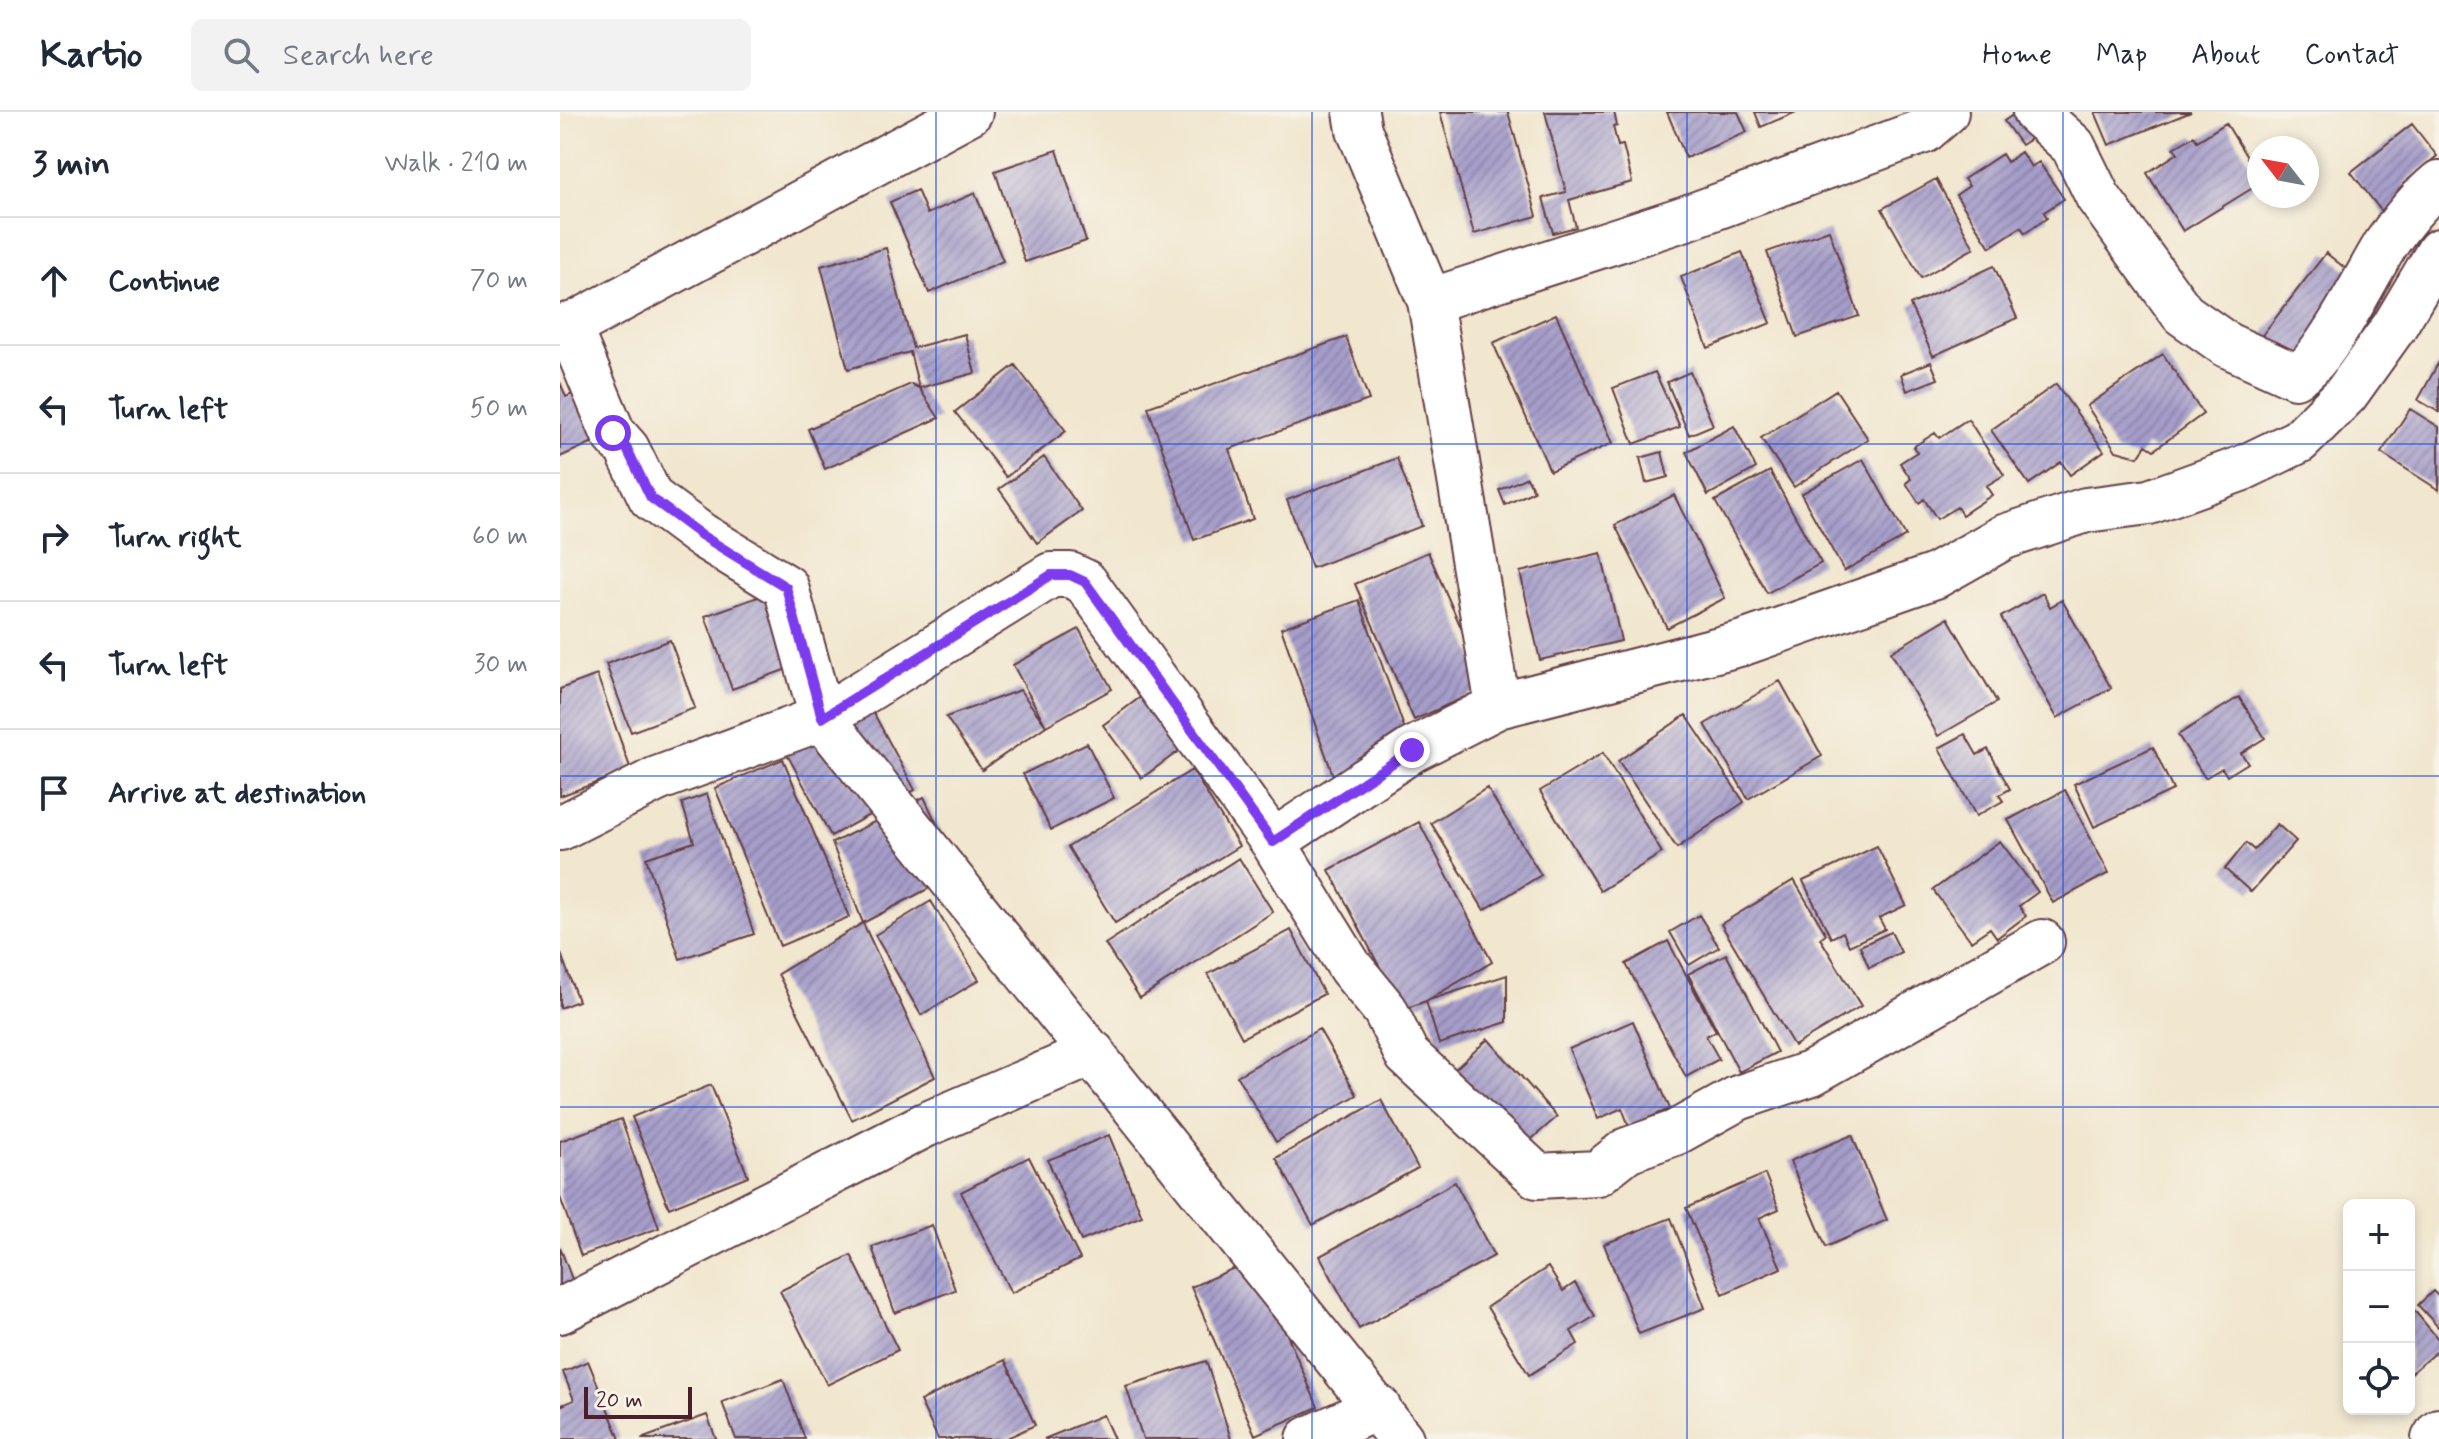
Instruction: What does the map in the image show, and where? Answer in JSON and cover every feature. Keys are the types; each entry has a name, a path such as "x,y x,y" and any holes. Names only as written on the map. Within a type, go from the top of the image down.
{"street":[{"path":"970,112 564,328 613,433 627,449 651,498 701,535 786,587 822,718 1389,1423 1309,1439"},
{"path":"1356,112 1359,130 1430,301 1498,706"},
{"path":"1430,301 1716,207 1924,131 1946,112"},
{"path":"2035,112 2073,146 2098,197 2183,314 2227,345 2295,376 2308,368 2338,325 2388,241 2439,183"},
{"path":"1273,842 1412,750 1498,706 1743,643 1935,576 2004,537 2086,510 2149,502 2243,468 2299,441 2346,394 2394,327 2439,251"},
{"path":"2338,325 2394,327"},
{"path":"560,828 657,779 822,718 1051,575 1070,575 1085,582 1273,842 1350,967 1385,1010 1407,1055 1537,1176 1598,1173 1627,1150 1675,1133 1738,1098 1812,1073 2042,942"},
{"path":"560,1311 925,1125 1093,1053"},
{"path":"2434,1439 2439,1431"}],"building":[{"path":"1440,112 1508,112 1537,216 1474,234"},
{"path":"1545,112 1614,112 1617,126 1613,127 1618,146 1623,145 1632,182 1569,200 1576,227 1553,233 1543,198 1566,192"},
{"path":"1667,112 1738,112 1747,132 1686,158"},
{"path":"1755,112 1796,112 1761,127"},
{"path":"2017,112 2041,132 2021,145 2004,121"},
{"path":"2095,112 2191,112 2109,145"},
{"path":"2226,123 2247,157 2247,191 2183,231 2147,173 2178,153 2174,148 2194,136 2197,141"},
{"path":"2412,124 2437,156 2403,184 2408,190 2403,239 2351,172"},
{"path":"1057,150 1086,241 1025,262 995,171"},
{"path":"2021,152 2031,167 2039,162 2064,199 2044,212 2047,218 2025,233 2021,227 1990,247 1956,195 1969,186 1964,179 2002,154 2007,162"},
{"path":"1936,179 1974,248 1921,278 1882,209"},
{"path":"917,190 927,214 975,193 1003,261 929,293 890,202"},
{"path":"1829,230 1859,316 1797,337 1767,252"},
{"path":"886,248 913,348 965,334 975,373 919,388 910,352 848,369 821,266"},
{"path":"1742,252 1771,323 1708,348 1681,277"},
{"path":"2326,253 2375,292 2306,382 2256,343"},
{"path":"1994,266 2017,318 1933,356 1910,305"},
{"path":"1556,314 1613,443 1550,471 1493,343"},
{"path":"1346,337 1369,400 1229,449 1253,519 1194,540 1148,407"},
{"path":"2163,354 2203,414 2154,450 2146,445 2138,457 2116,451 2087,406"},
{"path":"1931,362 1938,379 1907,391 1901,374"},
{"path":"2439,362 2439,412 2418,400"},
{"path":"1015,365 1066,431 1006,477 955,412"},
{"path":"1655,372 1680,427 1634,444 1613,388"},
{"path":"1690,372 1713,425 1689,435 1667,382"},
{"path":"560,382 566,397 592,385 613,433 560,457"},
{"path":"911,384 919,388 939,418 825,469 808,429"},
{"path":"2056,384 2104,451 2070,475 2061,462 2029,484 1991,430"},
{"path":"1836,390 1868,439 1794,487 1761,438"},
{"path":"2410,409 2439,427 2439,490 2381,453"},
{"path":"1968,419 2004,475 1986,486 1992,495 1962,515 1957,507 1937,519 1924,499 1919,503 1906,483 1911,479 1900,463 1917,452 1913,447 1935,433 1939,438"},
{"path":"1734,426 1756,468 1708,495 1686,452"},
{"path":"1662,452 1668,477 1646,483 1640,458"},
{"path":"1044,457 1082,511 1037,543 999,489"},
{"path":"1397,458 1422,526 1312,568 1287,500"},
{"path":"1863,459 1906,536 1844,571 1801,494"},
{"path":"1770,471 1821,563 1767,593 1715,501"},
{"path":"1527,477 1534,491 1505,505 1499,490"},
{"path":"1674,495 1725,598 1667,628 1615,525"},
{"path":"1428,552 1487,687 1414,720 1355,584"},
{"path":"1601,553 1621,641 1540,660 1520,572"},
{"path":"786,587 812,660 732,689 705,616"},
{"path":"2043,593 2050,607 2062,600 2111,688 2057,718 2001,617"},
{"path":"1359,600 1412,750 1334,778 1281,628"},
{"path":"1948,618 1997,702 1938,736 1891,652"},
{"path":"1079,629 1112,689 1046,726 1013,665"},
{"path":"670,640 695,708 631,732 606,664"},
{"path":"597,675 631,770 560,796 560,689"},
{"path":"1780,681 1822,756 1748,799 1705,724"},
{"path":"1020,690 1046,726 982,770 946,717"},
{"path":"1146,693 1184,747 1142,778 1103,725"},
{"path":"865,697 915,790 831,836 781,743"},
{"path":"2239,697 2265,738 2241,753 2248,763 2227,776 2222,768 2205,778 2178,735"},
{"path":"1686,715 1744,802 1677,848 1618,761"},
{"path":"1965,734 1977,755 1988,749 2010,789 1999,795 2003,801 1976,816 1939,748"},
{"path":"1087,743 1114,798 1051,830 1023,774"},
{"path":"2153,747 2173,790 2094,827 2074,784"},
{"path":"1603,753 1662,853 1600,891 1540,791"},
{"path":"783,759 849,917 780,946 715,788"},
{"path":"1192,770 1239,846 1115,923 1068,847"},
{"path":"1487,788 1541,875 1484,910 1431,823"},
{"path":"2065,790 2109,873 2053,903 2008,820"},
{"path":"707,794 754,934 680,959 646,858 694,842 682,803"},
{"path":"924,797 960,872 863,923 832,843"},
{"path":"1419,822 1492,962 1426,1001 1402,1010 1329,870"},
{"path":"2277,824 2296,841 2251,892 2225,869 2246,843 2254,850"},
{"path":"2000,841 2038,892 2019,906 2026,916 1997,938 1990,928 1971,941 1933,890"},
{"path":"1877,846 1906,905 1879,918 1885,929 1849,946 1843,932 1831,938 1803,881"},
{"path":"1239,858 1273,912 1140,998 1105,944"},
{"path":"1794,880 1826,934 1820,938 1861,1006 1794,1046 1721,924"},
{"path":"931,901 979,980 921,1015 875,935"},
{"path":"1699,915 1719,947 1689,965 1670,932"},
{"path":"863,923 935,1077 852,1120 778,974"},
{"path":"1291,930 1324,994 1242,1038 1208,974"},
{"path":"1891,932 1901,952 1869,968 1860,946"},
{"path":"1668,941 1716,1031 1706,1036 1719,1059 1686,1077 1626,964"},
{"path":"560,951 578,1001 560,1008"},
{"path":"1726,954 1777,1052 1739,1072 1688,974"},
{"path":"1507,975 1507,1022 1439,1044 1426,1001"},
{"path":"1633,1021 1670,1109 1629,1126 1622,1108 1598,1119 1569,1049"},
{"path":"1319,1029 1357,1095 1276,1142 1237,1076"},
{"path":"1488,1039 1557,1117 1519,1150 1451,1073"},
{"path":"711,1085 748,1176 669,1208 632,1117"},
{"path":"1381,1100 1418,1168 1313,1225 1276,1158"},
{"path":"621,1119 659,1228 581,1256 560,1197 560,1141"},
{"path":"1109,1135 1142,1216 1081,1241 1048,1160"},
{"path":"1852,1135 1887,1220 1826,1247 1790,1161"},
{"path":"1029,1157 1080,1259 1011,1293 961,1192"},
{"path":"1765,1174 1779,1209 1759,1218 1781,1268 1723,1294 1686,1208"},
{"path":"1455,1182 1494,1256 1359,1329 1320,1256"},
{"path":"1671,1218 1705,1308 1639,1334 1604,1244"},
{"path":"932,1225 955,1290 895,1313 872,1247"},
{"path":"560,1247 580,1301 560,1308"},
{"path":"851,1255 898,1350 827,1385 780,1291"},
{"path":"1255,1259 1318,1407 1255,1435 1191,1287"},
{"path":"1548,1267 1563,1291 1575,1283 1595,1316 1571,1331 1578,1344 1529,1375 1487,1307"},
{"path":"2433,1291 2439,1297 2439,1328 2418,1305"},
{"path":"2415,1311 2439,1340 2439,1349 2415,1370"},
{"path":"1005,1360 1035,1425 1005,1439 938,1439 920,1401"},
{"path":"588,1361 620,1439 560,1439 560,1406 574,1400 563,1372"},
{"path":"1206,1361 1231,1439 1143,1439 1126,1386"},
{"path":"783,1379 805,1439 736,1439 722,1402"},
{"path":"707,1415 716,1439 641,1439"},
{"path":"1103,1415 1114,1439 1044,1439"}],"route":[{"path":"613,433 627,449 651,498 701,535 786,587 822,718 1051,575 1070,575 1085,582 1273,842 1412,750"}]}
